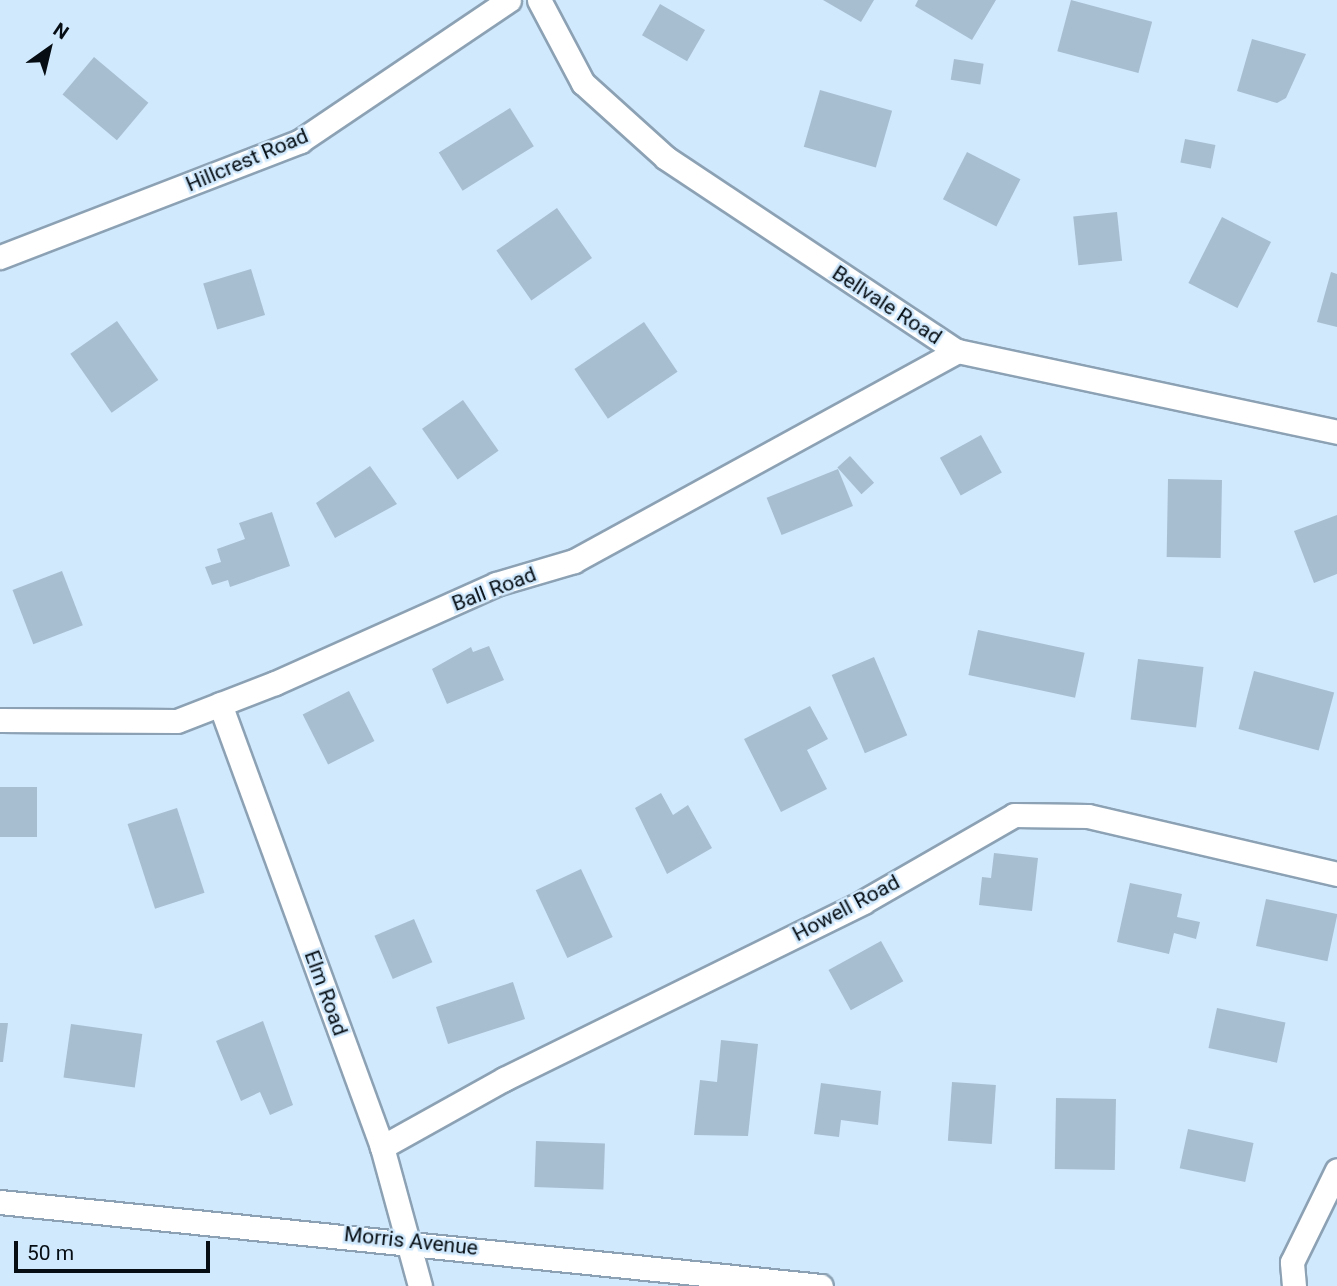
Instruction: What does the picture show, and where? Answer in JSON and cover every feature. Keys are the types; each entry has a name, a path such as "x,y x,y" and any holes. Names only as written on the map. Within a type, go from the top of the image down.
{"street":[{"name":"Hillcrest Road","path":"0,257 300,141 509,0"},
{"name":"Bellvale Road","path":"539,0 583,83 666,158 957,351 1337,432"},
{"name":"Ball Road","path":"0,720 177,721 496,584 574,561 957,351"},
{"name":"Elm Road","path":"220,704 382,1147 420,1286"},
{"name":"Howell Road","path":"382,1147 503,1079 863,902 1014,815 1088,816 1337,874"},
{"path":"1294,1286 1293,1262 1337,1170"},
{"name":"Morris Avenue","path":"0,1202 407,1240 821,1286"}],"building":[{"path":"823,0 874,0 861,22"},
{"path":"918,0 996,0 972,40 915,6"},
{"path":"1071,0 1152,22 1138,73 1057,51"},
{"path":"660,4 705,30 687,61 642,35"},
{"path":"1252,39 1306,54 1286,98 1277,103 1237,91"},
{"path":"94,57 148,103 117,140 63,95"},
{"path":"954,59 984,64 980,84 951,80"},
{"path":"820,90 892,111 876,167 804,147"},
{"path":"510,108 534,146 463,191 439,153"},
{"path":"1185,139 1215,145 1211,168 1180,163"},
{"path":"967,152 1020,179 996,226 943,199"},
{"path":"557,208 592,258 531,300 496,250"},
{"path":"1117,212 1122,261 1078,265 1073,217"},
{"path":"1222,217 1271,242 1237,308 1188,283"},
{"path":"251,269 265,315 217,330 203,284"},
{"path":"1331,272 1337,274 1337,327 1317,322"},
{"path":"117,321 158,380 112,413 70,354"},
{"path":"644,322 678,372 608,419 574,369"},
{"path":"463,400 499,451 458,479 422,429"},
{"path":"981,435 1002,473 961,495 940,458"},
{"path":"850,456 874,483 861,494 837,467"},
{"path":"370,466 397,504 335,538 316,503"},
{"path":"838,469 853,506 782,535 767,498"},
{"path":"1168,479 1222,480 1221,558 1167,557"},
{"path":"272,512 290,566 230,587 228,580 212,585 205,567 221,562 217,549 245,539 239,523"},
{"path":"1337,515 1337,574 1314,583 1294,531"},
{"path":"62,571 83,625 33,644 13,590"},
{"path":"978,630 1085,653 1075,698 968,675"},
{"path":"489,646 504,680 447,704 432,669 471,647 473,652"},
{"path":"874,657 907,735 865,753 832,675"},
{"path":"1138,659 1204,667 1196,728 1131,720"},
{"path":"1254,671 1334,692 1319,750 1238,729"},
{"path":"349,691 374,741 328,765 303,715"},
{"path":"810,706 828,739 807,750 827,789 781,812 744,739"},
{"path":"0,787 37,787 37,837 0,837"},
{"path":"661,793 673,815 688,805 712,848 667,874 635,808"},
{"path":"177,808 205,893 155,909 128,824"},
{"path":"994,853 1038,858 1032,911 979,905 982,877 991,878"},
{"path":"581,869 613,937 567,958 536,890"},
{"path":"1130,883 1182,894 1177,917 1200,922 1196,939 1174,933 1169,954 1117,942"},
{"path":"1266,899 1337,914 1327,961 1256,946"},
{"path":"414,919 432,962 393,979 374,936"},
{"path":"881,941 903,981 851,1010 829,970"},
{"path":"513,982 525,1019 448,1044 436,1007"},
{"path":"1217,1008 1285,1023 1277,1063 1208,1048"},
{"path":"263,1021 293,1105 270,1115 260,1092 241,1101 216,1041"},
{"path":"0,1023 8,1023 3,1062 0,1062"},
{"path":"71,1024 142,1034 135,1087 63,1077"},
{"path":"721,1040 758,1044 748,1136 694,1135 700,1080 717,1082"},
{"path":"952,1082 996,1085 992,1144 948,1141"},
{"path":"821,1083 881,1091 878,1125 841,1120 839,1137 814,1134"},
{"path":"1056,1098 1116,1099 1115,1170 1055,1169"},
{"path":"1188,1129 1254,1143 1245,1182 1180,1168"},
{"path":"536,1141 605,1143 603,1189 534,1187"}]}
